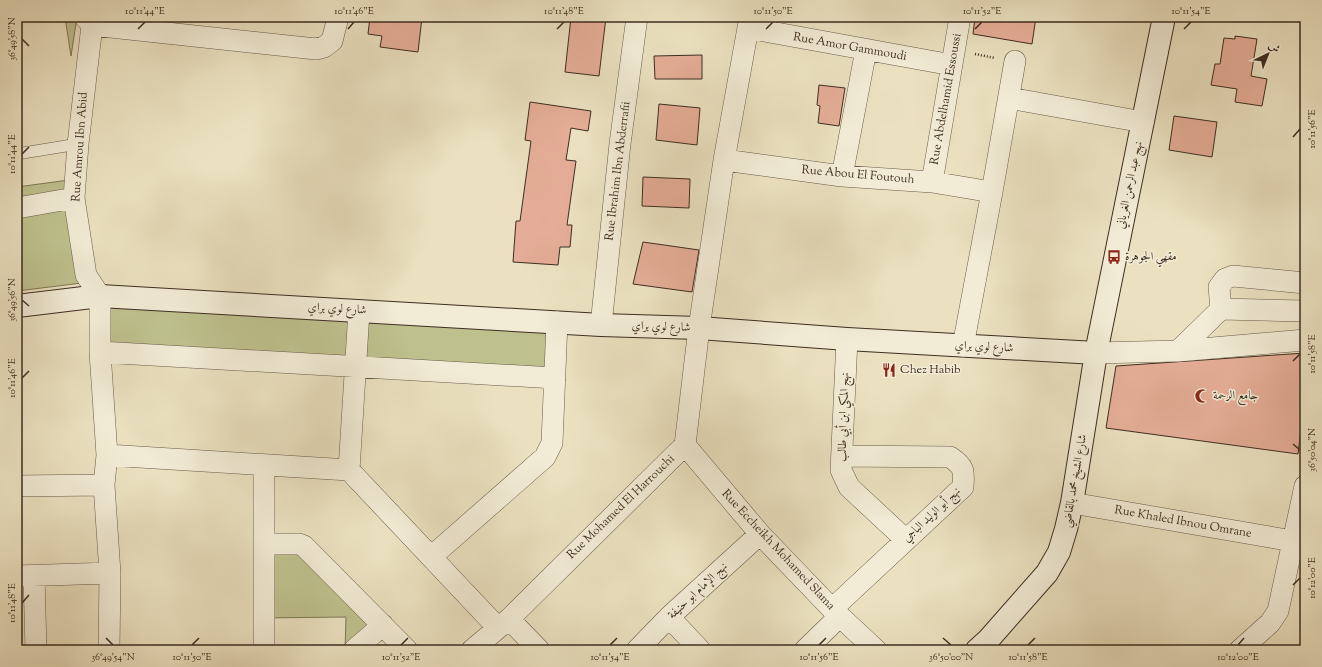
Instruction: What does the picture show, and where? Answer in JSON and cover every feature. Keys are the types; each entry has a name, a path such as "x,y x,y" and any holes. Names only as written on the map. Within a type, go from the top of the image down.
{"street":[{"path":"90,20 316,49 324,47 332,41 338,17"},
{"name":"Rue Ibrahim Ibn Abderrafii","path":"601,325 620,144 637,17"},
{"name":"Rue Abdelhamid Essoussi","path":"932,182 960,17"},
{"name":"نهج عبد الرحمن الغرياني","path":"1096,353 1164,17"},
{"name":"Rue Amrou Ibn Abid","path":"90,20 74,198 86,275 100,296"},
{"name":"Rue Amor Gammoudi","path":"749,22 866,50 953,58"},
{"name":"Rue Mohamed El Harrouchi","path":"472,650 504,623 685,445 699,328 724,160 749,22"},
{"path":"842,176 866,50"},
{"path":"963,346 1015,62"},
{"path":"1009,98 1143,122"},
{"name":"Rue Abou El Foutouh","path":"724,160 842,176 932,182 992,192"},
{"path":"17,208 74,198"},
{"path":"1221,309 1219,287 1225,279 1233,276 1305,283"},
{"path":"100,296 100,352 107,455 104,485 110,573 109,650"},
{"name":"شارع لوي براي","path":"17,306 100,296 601,325 699,328 847,339 1096,353 1178,351 1305,340"},
{"path":"1178,351 1221,309 1305,311"},
{"path":"349,470 357,367 359,311"},
{"path":"431,557 545,456 552,443 557,322"},
{"name":"نهج المكي ابن أبي طالب","path":"847,339 843,456 841,470 849,487 906,540"},
{"path":"100,352 555,378"},
{"name":"شارع الشيخ محمد بالقاضي","path":"987,647 1047,573 1059,552 1072,503 1096,353"},
{"name":"Rue Eccheikh Mohamed Slama","path":"685,445 760,534 836,613 876,650"},
{"path":"107,455 349,470 431,557 504,623 539,650"},
{"name":"نهج أبو الوليد الباجي","path":"805,650 836,613 906,540 964,487 964,471 958,462 950,457 843,456"},
{"path":"264,465 264,650"},
{"path":"17,486 104,485"},
{"path":"1240,650 1270,623 1278,611 1305,486"},
{"name":"Rue Khaled Ibnou Omrane","path":"1072,503 1293,541"},
{"name":"نهج الإمام ابو حنيفة","path":"637,650 669,617 760,534"},
{"path":"264,544 299,544 304,546 407,650"},
{"path":"36,650 25,576 110,573"},
{"path":"669,617 700,650"},
{"path":"354,650 383,625"}],"lane":[{"path":"17,154 78,144"}],"path":[{"path":"953,58 1015,62"}],"green space":[{"path":"65,17 77,17 71,56"},
{"path":"69,180 82,283 17,291 17,187"},
{"path":"108,298 551,324 548,371 105,346"},
{"path":"255,538 307,539 391,624 345,650 346,617 258,618"}],"building":[{"path":"370,17 422,17 418,52 380,47 382,36 368,34"},
{"path":"571,17 606,17 599,76 565,72"},
{"path":"975,17 1036,17 1032,44 973,34"},
{"path":"1235,36 1257,39 1251,76 1267,79 1262,106 1235,102 1237,89 1211,85 1215,64 1220,64 1224,38 1235,39"},
{"path":"702,55 702,79 655,79 654,56"},
{"path":"819,85 845,88 839,126 818,123 820,106 817,105"},
{"path":"530,102 591,111 588,131 571,128 566,160 576,161 567,225 572,225 570,247 560,247 558,265 513,262 516,221 520,221 531,141 525,140"},
{"path":"659,104 700,108 697,145 656,140"},
{"path":"1174,116 1217,122 1212,157 1169,150"},
{"path":"643,177 690,179 689,208 642,206"},
{"path":"643,242 699,250 692,292 633,284"},
{"name":"جامع الرحمة","path":"1305,353 1305,396 1298,454 1106,428 1116,366"}],"place":[{"name":"مقهي الجوهرة","path":"1114,257"},
{"name":"Chez Habib","path":"889,370"},
{"name":"جامع الرحمة","path":"1202,396"}]}
